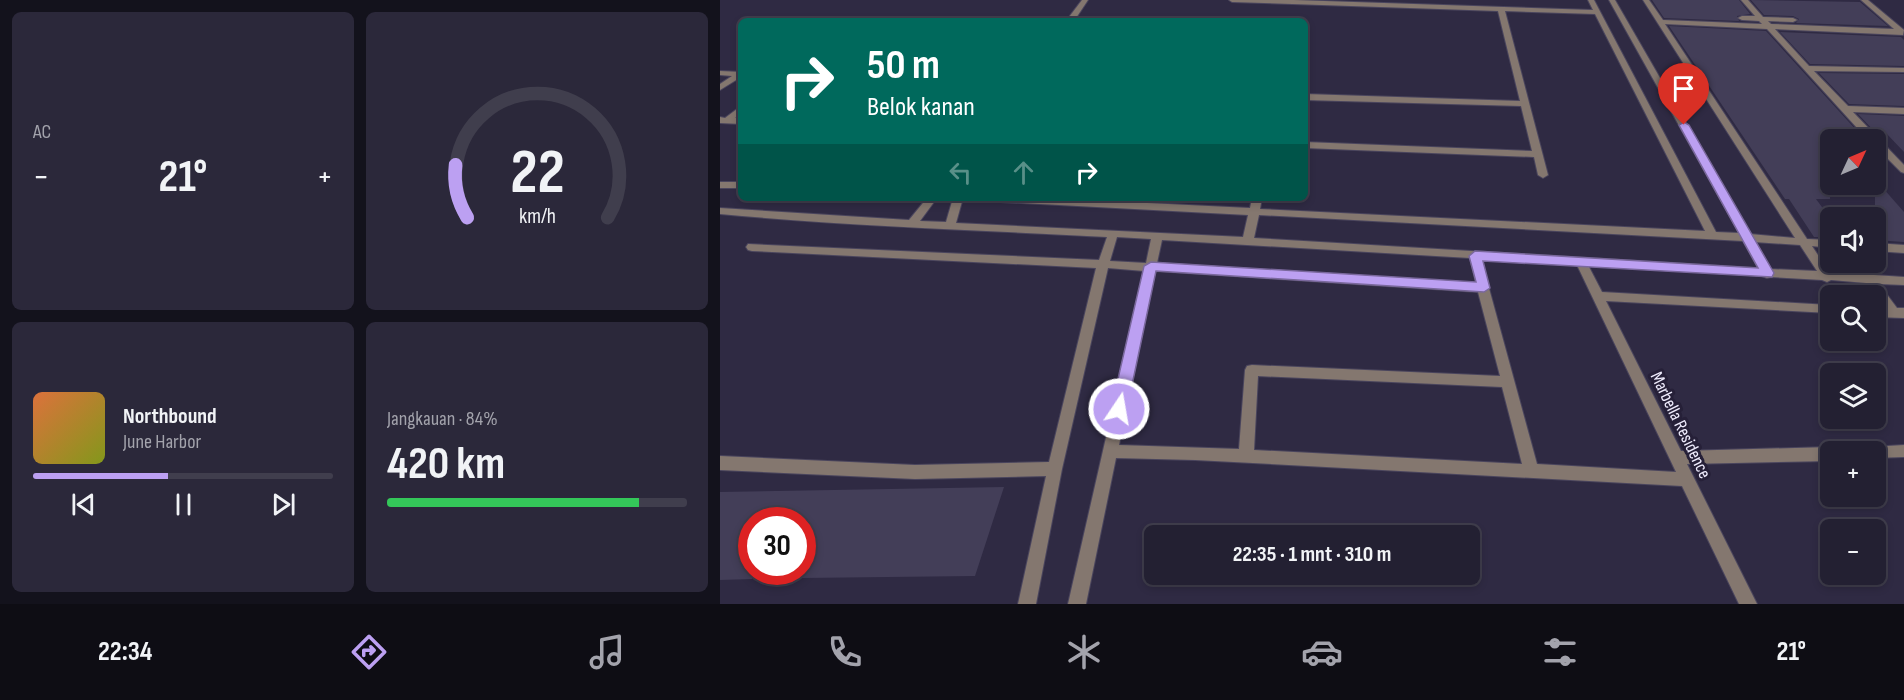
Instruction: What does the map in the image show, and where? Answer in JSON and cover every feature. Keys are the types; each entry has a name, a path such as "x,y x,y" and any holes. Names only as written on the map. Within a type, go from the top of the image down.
{"street":[{"path":"1072,18 1085,0"},
{"path":"1232,0 1597,12"},
{"path":"1591,0 1712,235"},
{"path":"1612,0 1767,273"},
{"path":"1646,0 1827,278"},
{"path":"1744,0 1863,129"},
{"path":"1864,0 1903,33"},
{"path":"1501,9 1543,175"},
{"path":"1659,19 1760,18 1892,24"},
{"path":"1659,19 1903,33"},
{"path":"1807,68 1904,70"},
{"path":"720,73 738,74"},
{"path":"720,88 738,75"},
{"path":"1308,98 1524,104"},
{"path":"1845,110 1904,111"},
{"path":"723,121 738,111"},
{"path":"723,121 738,122"},
{"path":"1308,145 1537,154"},
{"path":"1886,152 1902,167"},
{"path":"720,184 738,185"},
{"path":"912,225 930,201"},
{"path":"950,225 957,201"},
{"path":"1040,201 1712,235 1820,244"},
{"path":"1248,242 1256,201"},
{"path":"720,212 912,225 1157,236 1904,281"},
{"path":"1027,604 1055,469 1103,264 1113,234"},
{"path":"1077,604 1157,236"},
{"path":"752,247 1151,266 1484,288"},
{"path":"1886,248 1904,249"},
{"path":"1475,256 1531,471"},
{"name":"Marbella Residence","path":"1581,262 1748,604"},
{"path":"1870,280 1899,313"},
{"path":"1598,296 1820,308"},
{"path":"1246,455 1252,370 1508,382"},
{"path":"1110,451 1246,455 1685,479"},
{"path":"1886,452 1904,451"},
{"path":"1675,458 1820,454"},
{"path":"720,463 915,471 1055,469"}],"building":[{"path":"1652,0 1739,0 1750,14 1737,16 1739,21 1664,18"},
{"path":"1751,0 1860,2 1888,26 1796,23 1799,19 1793,16 1764,15"},
{"path":"1669,26 1766,31 1855,129 1820,129 1820,195 1830,195 1830,199 1816,199 1822,207 1820,207 1820,237 1814,237 1789,199 1785,199"},
{"path":"1780,32 1901,37 1904,40 1904,66 1810,64"},
{"path":"1819,73 1904,74 1904,106 1849,104"},
{"path":"1858,114 1904,116 1904,152 1886,133 1886,129 1872,129"},
{"path":"1886,192 1904,212 1904,242 1886,241 1886,207 1875,207 1875,195 1886,195"},
{"path":"1004,487 975,576 816,578 816,507 738,507 738,579 720,580 720,492"}],"route":[{"path":"1119,409 1151,266 1484,288 1475,256 1767,273 1684,125"}]}
